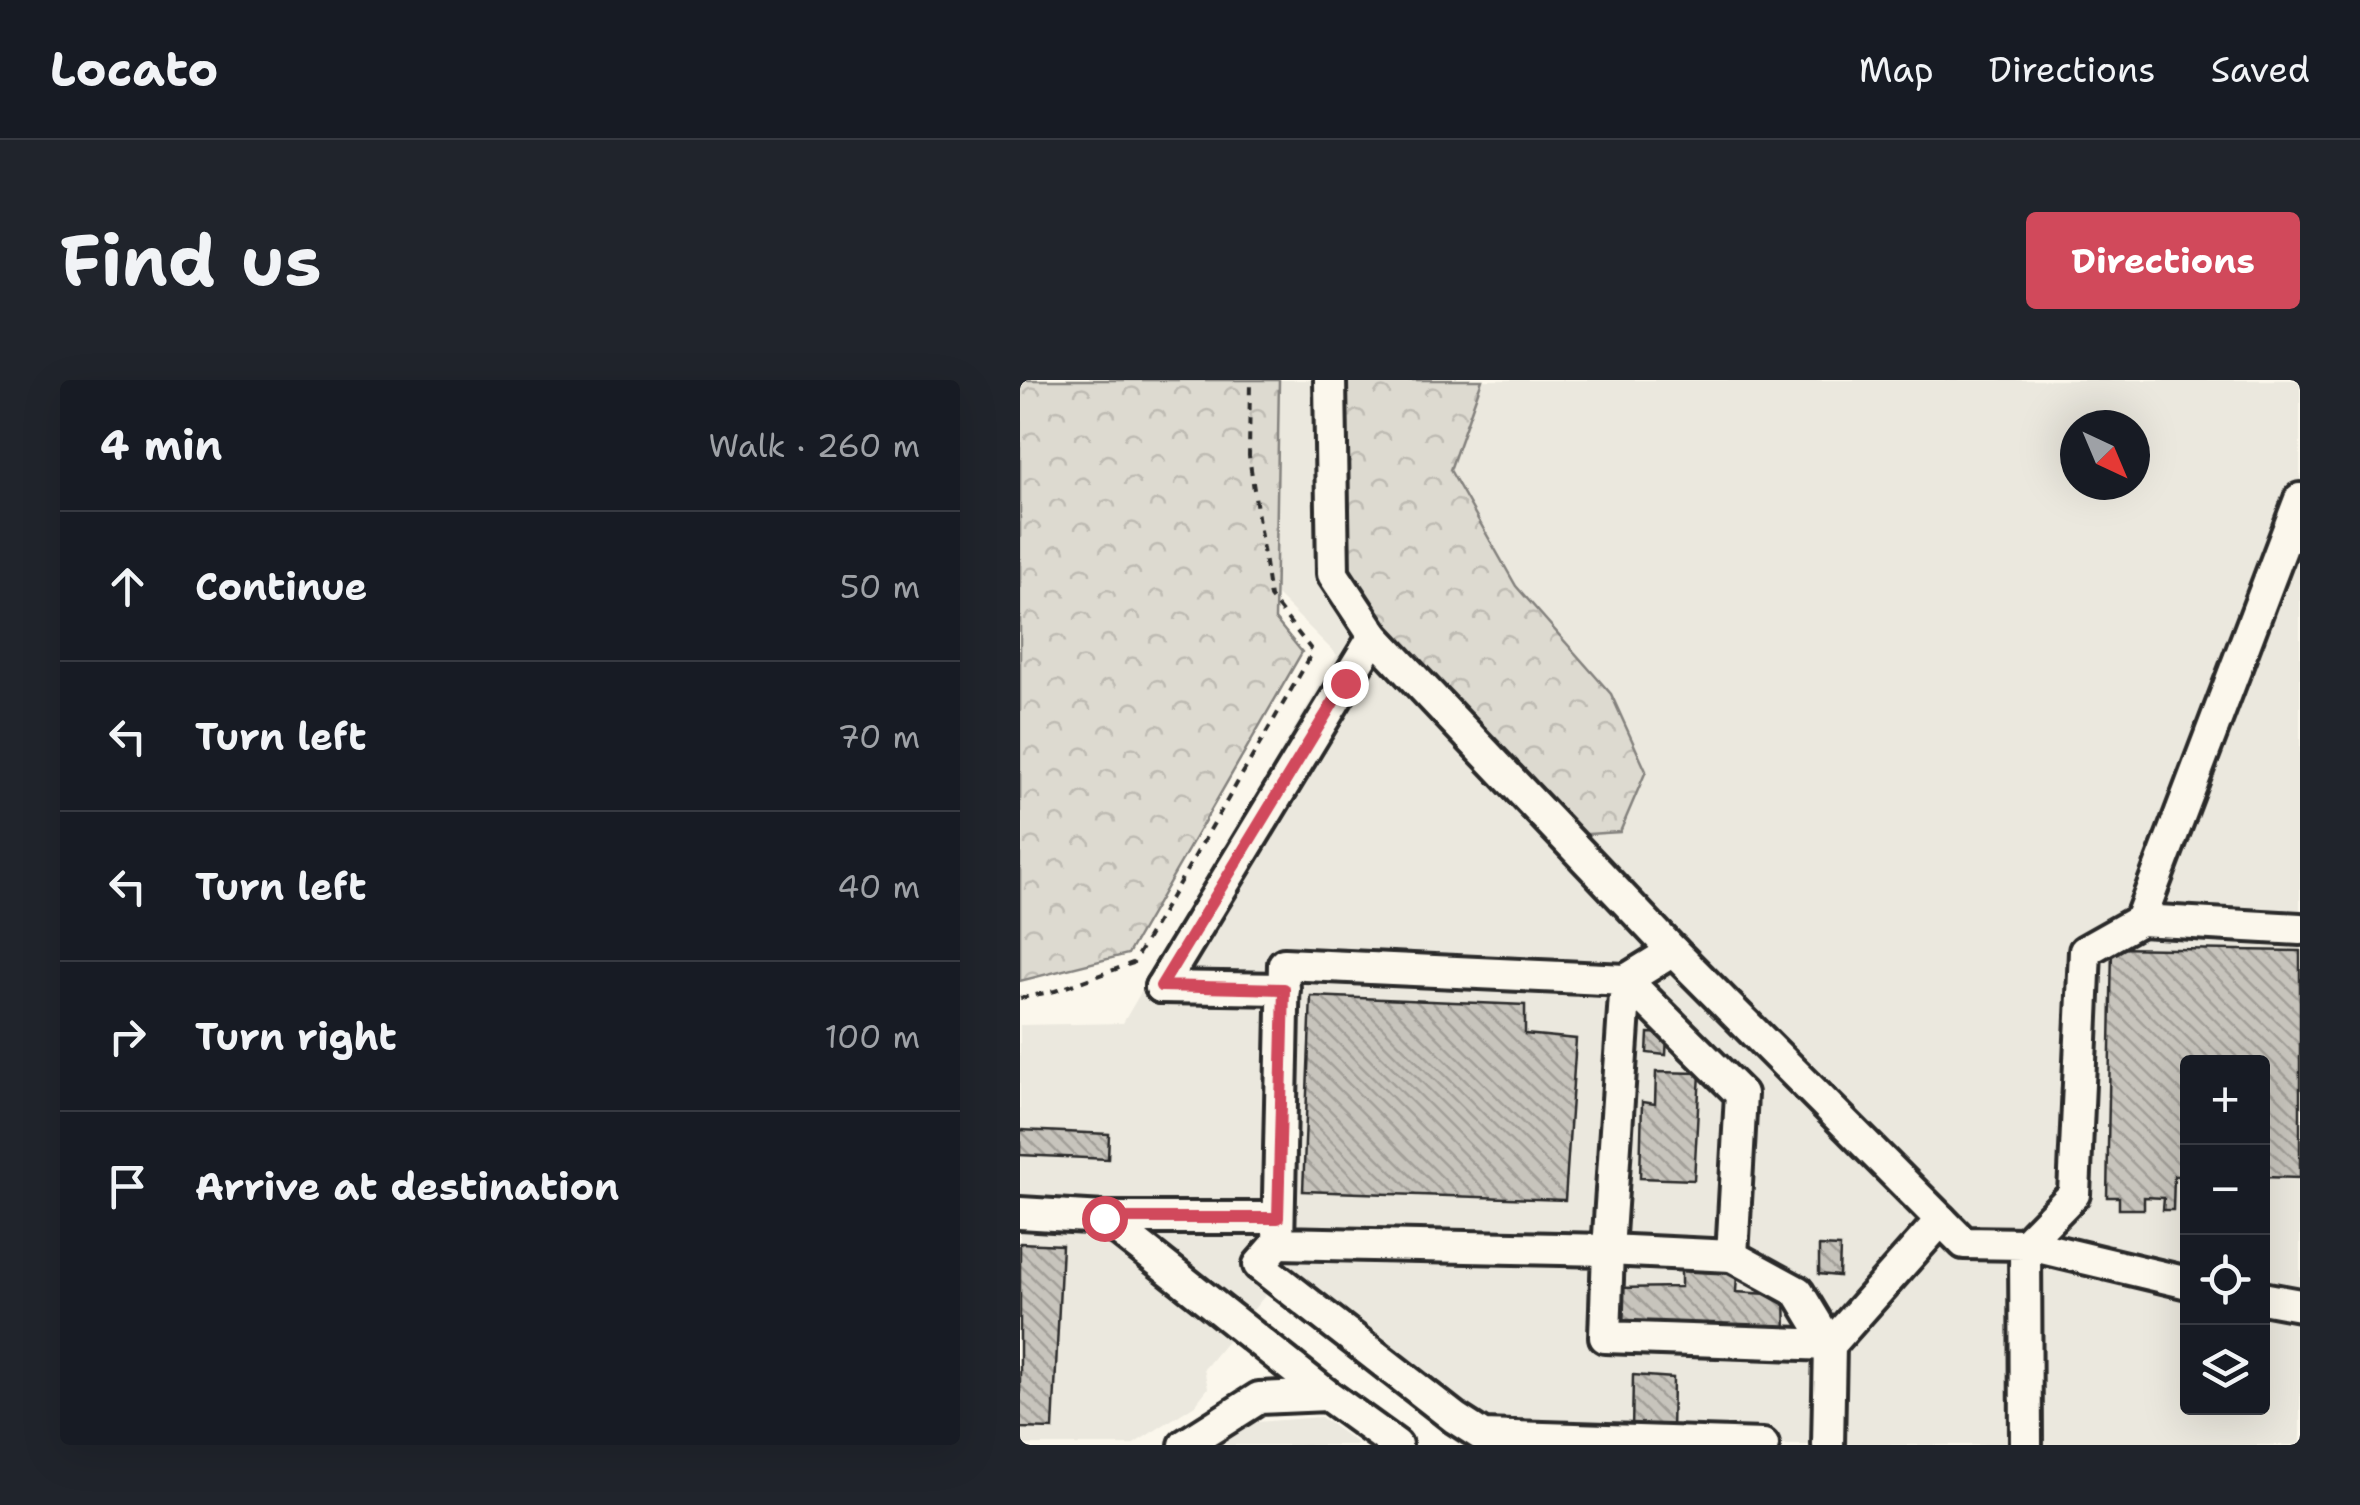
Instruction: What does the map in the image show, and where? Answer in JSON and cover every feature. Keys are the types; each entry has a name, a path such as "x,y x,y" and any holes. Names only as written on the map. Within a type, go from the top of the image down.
{"street":[{"path":"1330,380 1333,574 1374,636 1674,951 1964,1243 2025,1244 2180,1281"},
{"path":"2140,920 2300,499"},
{"path":"1284,989 1161,986 1374,636"},
{"path":"2026,1445 2025,1244 2074,1194 2085,951 2140,920 2300,929"},
{"path":"1674,951 1626,980 1284,964 1278,1230 1260,1265 1483,1436 1763,1445"},
{"path":"1626,980 1605,1337 1830,1344 1941,1220"},
{"path":"1626,980 1742,1094 1732,1256"},
{"path":"1020,1213 1732,1256 1798,1292 1830,1344 1828,1445"},
{"path":"1104,1218 1396,1445"},
{"path":"2270,1299 2300,1304"},
{"path":"1185,1445 1259,1398 1327,1395"}],"path":[{"path":"1020,998 1055,991 1134,963 1313,652 1270,597 1250,456 1250,380"}],"shaded area":[{"path":"1279,380 2300,380 2300,1445 1460,1445 1268,1292 1204,1369 1208,1388 1195,1405 1132,1445 1020,1445 1020,1025 1123,1023 1337,655 1276,594"},
{"path":"1321,1417 1360,1445 1208,1445 1257,1422"}],"green space":[{"path":"1020,380 1279,380 1275,619 1302,652 1128,954 1020,981"},
{"path":"1313,380 1482,380 1450,470 1516,586 1611,694 1646,771 1620,832 1572,835 1318,554"}],"building":[{"path":"2112,948 2300,951 2300,1178 2270,1177 2270,1055 2180,1055 2180,1176 2174,1176 2173,1210 2163,1210 2164,1198 2144,1197 2144,1209 2119,1209 2119,1197 2107,1197"},
{"path":"1311,996 1525,1005 1525,1034 1576,1039 1565,1200 1303,1191"},
{"path":"1648,1033 1667,1034 1666,1055 1647,1053"},
{"path":"1656,1072 1700,1073 1694,1180 1640,1178 1642,1102 1655,1104"},
{"path":"1020,1130 1109,1134 1108,1159 1020,1155"},
{"path":"1020,1243 1062,1245 1053,1429 1020,1428"},
{"path":"1819,1246 1840,1247 1839,1276 1819,1274"},
{"path":"1681,1270 1737,1274 1736,1292 1785,1295 1786,1334 1614,1327 1614,1288 1681,1287"},
{"path":"1633,1375 1673,1378 1672,1436 1632,1433"}],"route":[{"path":"1104,1218 1278,1218 1284,989 1161,986 1345,683"}]}
